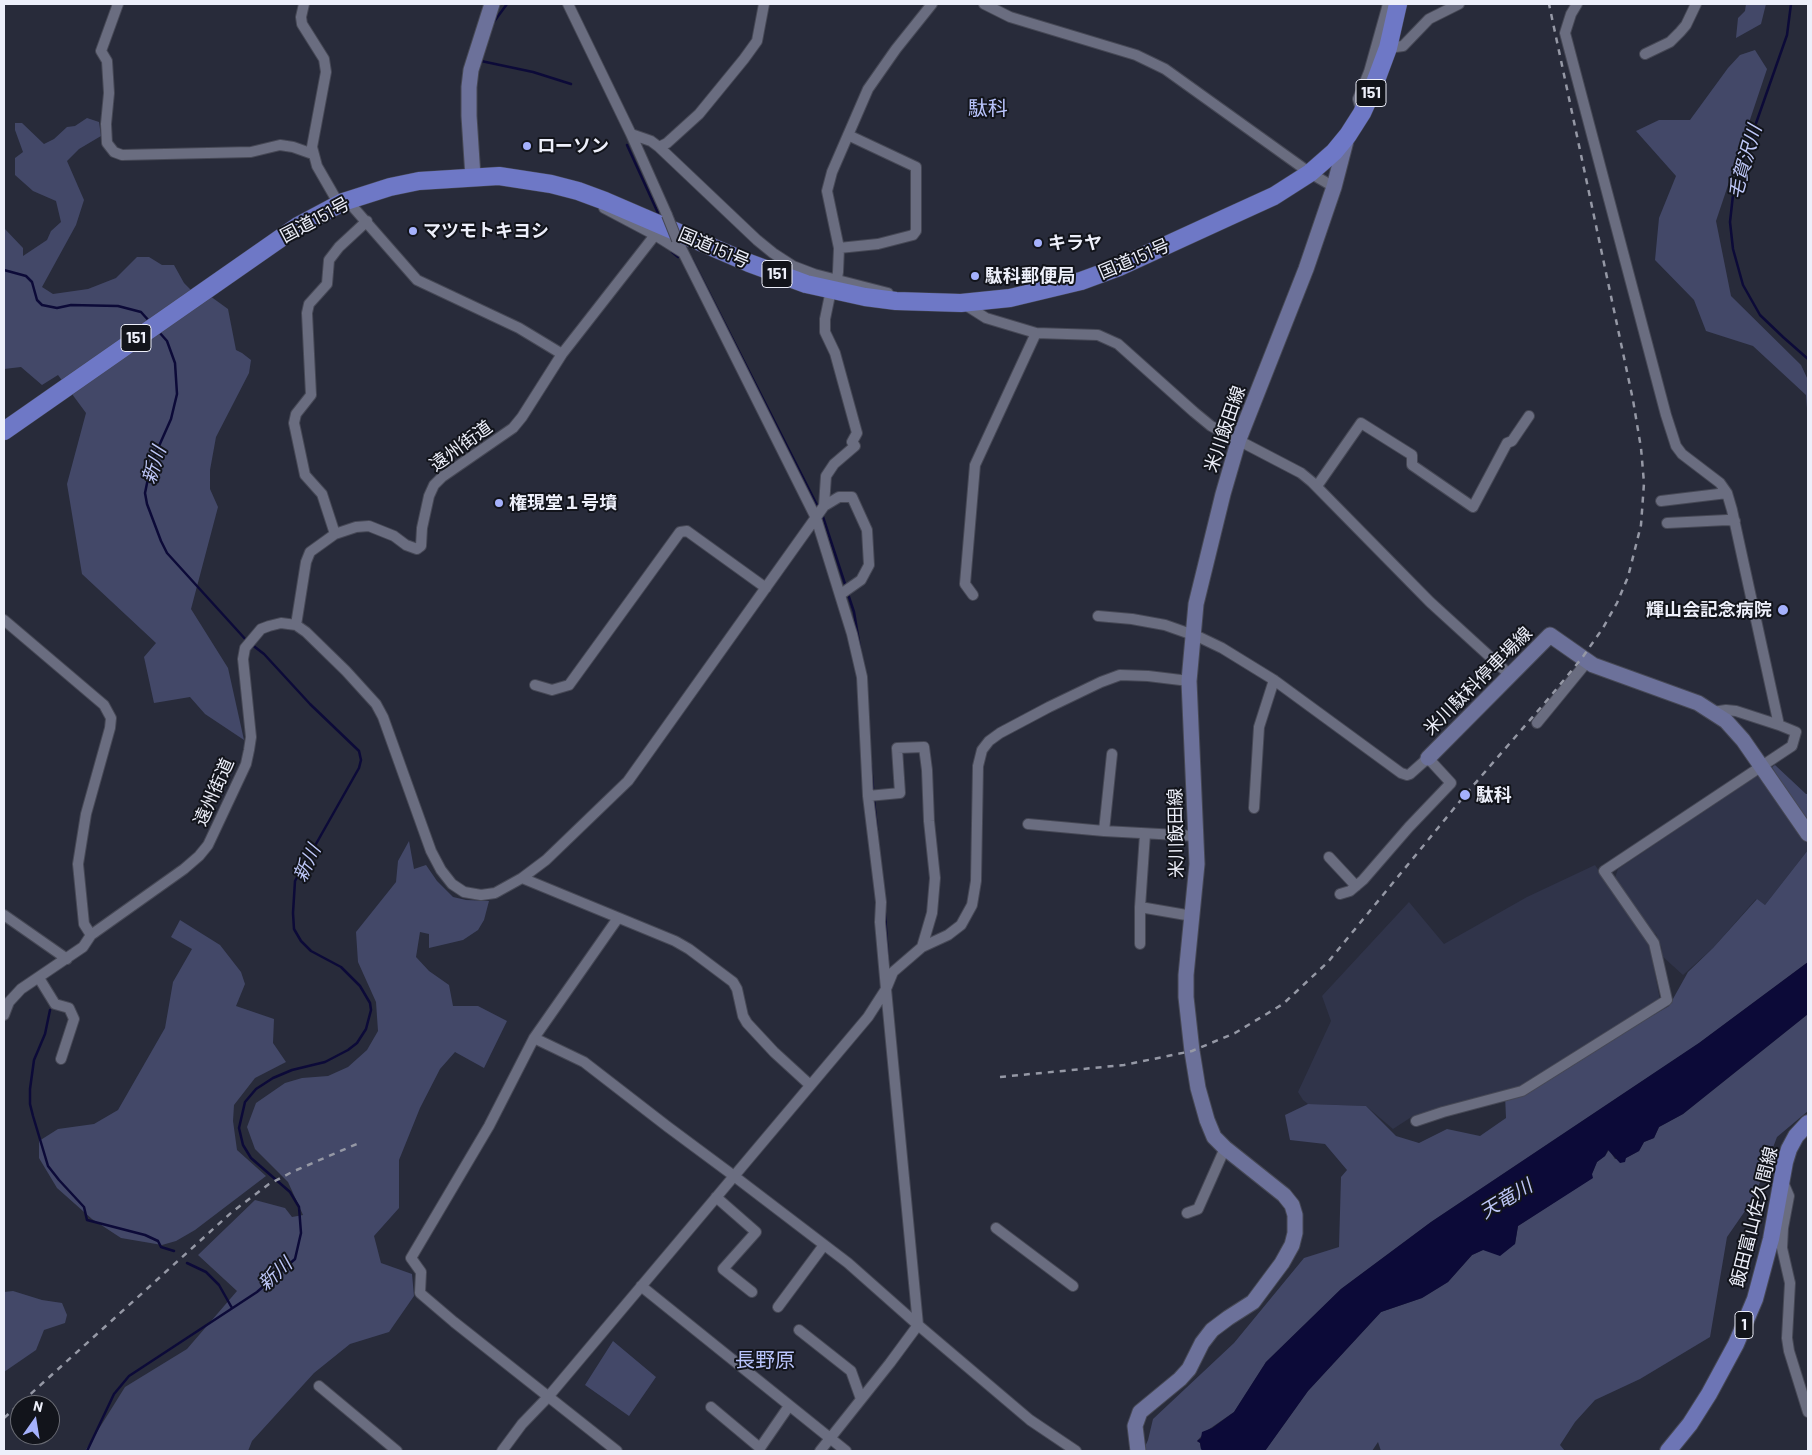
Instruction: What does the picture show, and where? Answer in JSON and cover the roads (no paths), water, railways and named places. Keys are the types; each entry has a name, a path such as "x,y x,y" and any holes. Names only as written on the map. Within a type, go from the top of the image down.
{"highway":[{"name":"国道151号","path":"4,431 298,226 343,202 390,186 435,179 499,176 578,191 749,263 806,284 834,287 865,297 896,301 961,303 1010,298 1082,281 1119,267 1274,196 1310,173 1334,152 1348,136 1362,113 1388,48 1398,4"}],"main road":[{"path":"473,177 469,87 474,62 492,4"},
{"name":"米川飯田線","path":"1138,1451 1135,1426 1140,1412 1180,1379 1189,1369 1202,1342 1212,1330 1254,1302 1282,1263 1292,1245 1296,1222 1292,1205 1284,1195 1214,1137 1198,1088 1186,997 1186,975 1197,864 1189,681 1192,634 1204,565 1239,439 1306,269 1334,187 1348,136"},
{"name":"米川駄科停車場線","path":"1428,758 1550,635 1587,662 1698,703 1726,721 1743,740 1808,834"},
{"name":"飯田富山佐久間線","path":"1668,1451 1690,1424 1710,1394 1736,1344 1755,1299 1771,1240 1789,1149 1796,1136 1808,1124"}],"street":[{"path":"118,4 100,51 107,61 109,93 106,124 107,143 114,152 122,155 251,152 280,145 313,152"},
{"path":"304,4 301,17 302,24 324,59 326,72 312,147 317,166 336,199 353,208 367,221 417,280 519,328 562,354"},
{"path":"568,4 631,134 677,240 816,518 841,594 862,677 868,796 881,902 880,922 918,1326 820,1451"},
{"path":"659,147 667,143 699,114 756,41 764,4"},
{"path":"824,506 826,476 834,464 855,446 852,442 857,433 835,353 826,332 825,319 834,287 839,248 827,191 832,172 868,89 896,49 932,4"},
{"path":"984,4 1010,17 1136,55 1165,69 1310,173 1334,187"},
{"path":"1362,113 1358,99 1369,72 1388,4"},
{"path":"1388,48 1403,46 1429,18 1458,4"},
{"path":"1577,4 1571,14 1565,33 1666,415 1676,446 1682,454 1720,483 1727,493 1735,521 1779,725"},
{"path":"1645,54 1670,42 1686,25 1696,4"},
{"path":"631,134 651,141 659,147 706,194 773,253 793,266 814,274 834,287"},
{"path":"839,248 878,244 913,235 916,231 916,167 848,135"},
{"path":"605,201 604,210 655,235 683,252"},
{"path":"335,534 322,494 305,475 294,423 296,414 311,395 307,313 309,304 327,284 329,260 339,247 367,221"},
{"name":"遠州街道","path":"4,1015 9,1002 21,989 83,947 91,935 184,869 208,845 246,764 249,750 251,737 243,659 245,648 261,629 281,623 296,625 307,559 310,552 335,534 356,527 369,526 394,536 406,546 417,549 421,546 422,528 429,496 434,486 442,477 513,428 522,418 562,354 655,235"},
{"path":"961,303 986,318 1036,333 1098,335 1118,344 1186,406 1211,426 1301,473 1317,486 1430,602 1510,675"},
{"path":"973,595 965,584 975,465 1036,333"},
{"path":"1317,486 1361,423 1412,455 1412,465 1473,507 1507,443 1512,441 1518,434 1529,416"},
{"path":"1661,501 1727,493"},
{"path":"296,625 315,640 376,704 384,717 431,851 441,870 452,884 464,892 481,895 495,893 522,878 546,860 628,781 824,506 839,497 852,497 867,530 869,565 861,580 841,594"},
{"path":"1667,523 1735,521"},
{"path":"534,685 552,690 569,685 680,532 687,531 766,588"},
{"path":"1098,616 1153,622 1192,634 1222,648 1274,680 1401,773 1410,774 1428,758 1451,783 1356,886 1350,891 1340,894"},
{"path":"4,620 104,705 111,718 110,728 86,814 78,864 84,924 91,935"},
{"path":"1537,723 1587,662"},
{"path":"502,1451 522,1424 548,1397 868,1017 886,989 893,972 922,947 948,935 960,925 972,906 976,881 978,766 982,750 989,741 1048,707 1120,675 1189,681"},
{"path":"1254,808 1259,728 1274,680"},
{"path":"1416,1121 1522,1090 1667,1000 1654,943 1604,871 1792,746 1796,732 1736,711 1713,712"},
{"path":"868,796 900,793 897,748 924,747 935,878 932,913 922,947"},
{"path":"1104,832 1112,754"},
{"path":"1028,824 1104,832 1196,836"},
{"path":"1140,944 1140,907 1145,834"},
{"path":"1329,857 1356,886"},
{"path":"522,878 675,941 733,982 737,989 743,1016 747,1023 774,1052 810,1085"},
{"path":"1140,907 1192,916"},
{"path":"4,915 67,959"},
{"path":"617,1451 420,1293 421,1272 411,1258 490,1126 534,1038 618,918"},
{"path":"39,978 55,1004 69,1008 74,1019 61,1059"},
{"path":"534,1038 584,1062 734,1176 848,1263 918,1326 1030,1420 1076,1451"},
{"path":"1187,1213 1198,1209 1225,1148"},
{"path":"1782,1182 1789,1196 1783,1228 1782,1248 1790,1283 1787,1338 1808,1412"},
{"path":"716,1198 756,1232 723,1269 752,1292"},
{"path":"996,1228 1073,1286"},
{"path":"778,1306 824,1245"},
{"path":"641,1286 846,1451"},
{"path":"799,1330 851,1371 861,1399"},
{"path":"319,1386 397,1451"},
{"path":"710,1407 760,1448 789,1406"}],"water":[{"name":"天竜川","path":"1808,962 1808,1014 1683,1114 1659,1127 1654,1138 1644,1142 1639,1151 1626,1158 1625,1162 1620,1163 1608,1150 1605,1156 1597,1162 1592,1174 1593,1178 1518,1226 1515,1244 1500,1256 1483,1250 1472,1255 1448,1282 1422,1298 1381,1312 1308,1391 1265,1451 1203,1451 1201,1449 1200,1443 1197,1441 1201,1438 1202,1432 1212,1428 1234,1412 1266,1362 1341,1289 1431,1222 1699,1043"}],"waterway":[{"path":"493,23 507,4"},
{"name":"毛賀沢川","path":"1791,4 1787,35 1734,186 1730,222 1733,249 1743,285 1760,315 1808,359"},
{"path":"481,61 533,72 571,84"},
{"path":"627,145 658,213"},
{"path":"672,252 678,257"},
{"path":"692,259 818,507"},
{"name":"新川","path":"4,270 26,276 32,282 37,300 42,305 57,308 71,305 118,306 141,312 150,322"},
{"name":"新川","path":"159,332 167,341 175,363 177,394 171,419 151,464 145,493 147,504 167,553 247,641"},
{"path":"823,517 845,584"},
{"path":"848,594 854,612 860,648"},
{"name":"新川","path":"87,1451 114,1394 129,1376 257,1292 295,1259 301,1233 299,1207 290,1192 251,1158 243,1145 239,1128 245,1102 256,1089 273,1078 292,1070 325,1062 348,1050 357,1043 366,1029 371,1010 370,1003 360,986 341,967 311,951 301,941 294,929 293,913 295,881 359,768 361,760 359,751 310,704 264,654 251,644"},
{"path":"871,765 873,788"},
{"path":"874,800 877,830"},
{"path":"885,913 888,960"},
{"path":"50,1010 45,1034 34,1060 30,1089 30,1104 48,1166 84,1207 87,1220 145,1235 158,1241 161,1247 174,1251"},
{"path":"187,1263 206,1272 219,1285 232,1308"}],"railway":[{"path":"1000,1077 1124,1065 1192,1051 1235,1033 1283,1004 1328,962 1465,795 1549,698 1582,658 1603,628 1617,603 1628,577 1641,525 1644,483 1641,448 1633,400 1549,4"},
{"path":"4,1418 232,1212 269,1184 359,1143"}],"place":[{"name":"ローソン","path":"527,146"},
{"name":"マツモトキヨシ","path":"413,231"},
{"name":"キラヤ","path":"1038,243"},
{"name":"駄科郵便局","path":"975,276"},
{"name":"権現堂１号墳","path":"499,503"},
{"name":"輝山会記念病院","path":"1783,610"},
{"name":"駄科","path":"1465,795"}],"district":[{"name":"駄科","path":"988,108"},
{"name":"長野原","path":"765,1360"}]}
